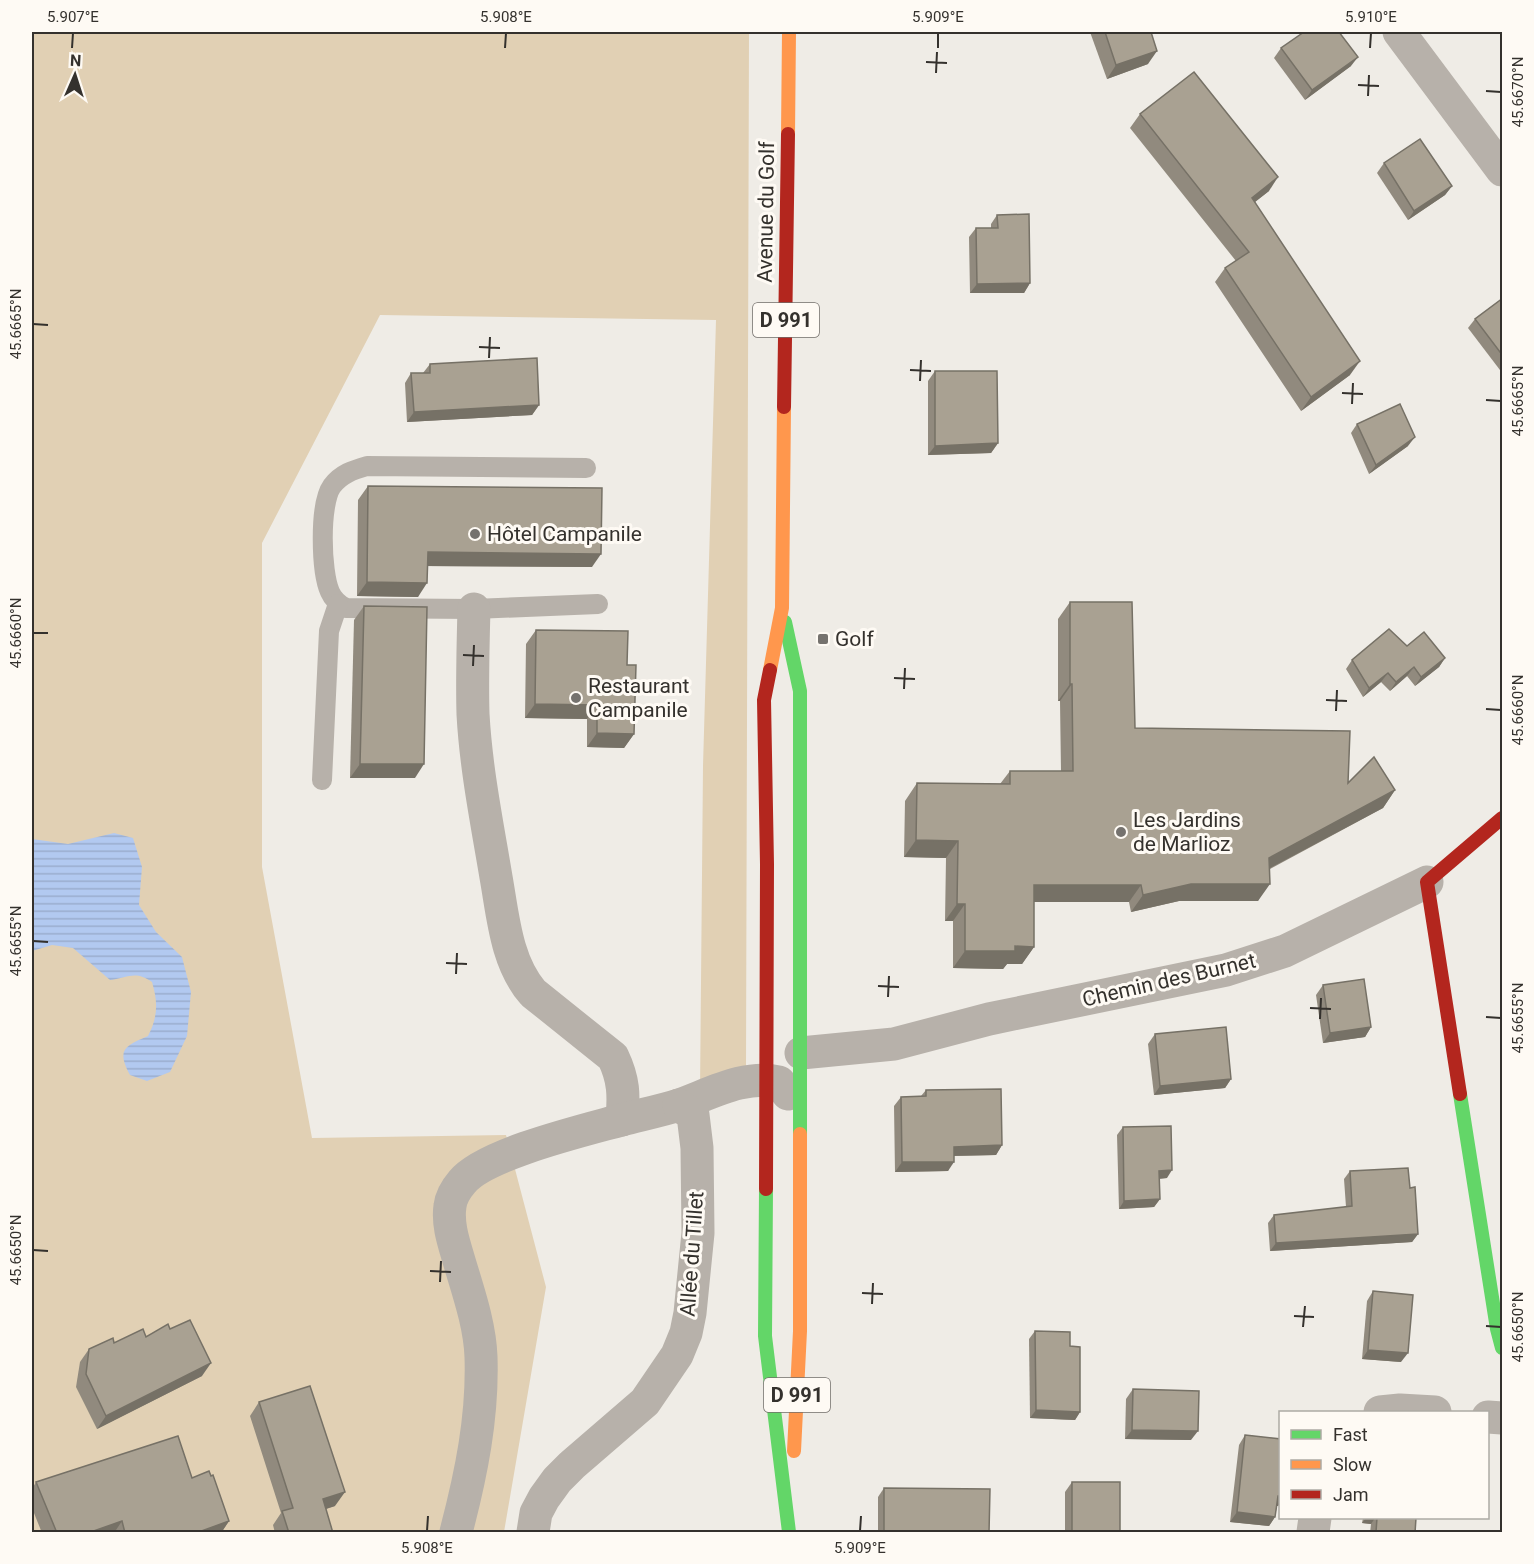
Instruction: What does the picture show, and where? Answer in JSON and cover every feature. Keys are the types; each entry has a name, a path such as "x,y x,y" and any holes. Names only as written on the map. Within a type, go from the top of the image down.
{"main road":[{"name":"Avenue du Golf","path":"782,608 789,32"},
{"path":"782,608 800,691 801,1133"},
{"path":"782,608 764,700 767,864 765,1336 790,1533"},
{"name":"Chemin des Burnet","path":"1427,882 1503,818"},
{"path":"1427,882 1497,1329 1503,1348"},
{"name":"D 991","path":"790,1533 800,1331 801,1133"}],"street":[{"path":"1399,32 1503,170"},
{"path":"474,609 473,682 476,737 483,795 509,942 517,968 525,984 533,993 614,1057 624,1086 622,1120"},
{"name":"Chemin des Burnet","path":"801,1053 894,1044 989,1018 1226,970 1285,951 1427,882"},
{"path":"456,1533 476,1443 481,1376 476,1322 450,1227 450,1205 463,1180 507,1155 679,1105 741,1083 765,1078 779,1082 793,1102 801,1133"},
{"name":"Allée du Tillet","path":"533,1533 536,1513 557,1480 645,1402 678,1355 686,1334 698,1233 697,1148 693,1115 679,1105"},
{"path":"1393,1411 1412,1411"}],"lane":[{"path":"586,468 368,466 347,472 330,488 326,502 324,562 330,593 338,603 346,608 474,609 598,604"},
{"path":"322,780 328,631 338,603"}],"shaded area":[{"path":"32,32 749,32 746,1068 700,1092 703,766 716,320 380,315 262,543 262,867 312,1138 506,1135 546,1287 504,1532 32,1532"}],"water":[{"path":"114,833 133,838 142,867 139,905 156,932 182,957 191,992 187,1036 170,1072 147,1081 130,1075 123,1054 129,1046 148,1036 154,1022 156,1009 152,982 141,976 110,980 73,948 52,945 32,951 32,839 68,844"}],"building":[{"path":"1105,32 1151,32 1157,51 1116,65"},
{"path":"1304,32 1339,32 1358,57 1312,90 1281,48"},
{"path":"1194,72 1278,177 1252,198 1360,361 1311,397 1225,268 1249,252 1140,114"},
{"path":"1420,139 1452,186 1414,211 1384,163"},
{"path":"1029,214 1030,283 977,284 976,228 998,228 997,215"},
{"path":"1503,298 1503,356 1475,319"},
{"path":"537,358 539,405 414,412 411,373 430,373 430,364"},
{"path":"935,371 997,371 998,443 935,446"},
{"path":"1400,404 1415,437 1376,465 1357,424"},
{"name":"Hôtel Campanile","path":"368,486 602,488 601,554 428,552 427,583 367,582"},
{"name":"Les Jardins de Marlioz","path":"1070,602 1132,602 1135,728 1350,731 1348,783 1374,757 1395,790 1269,858 1270,884 1191,884 1143,895 1141,885 1034,885 1034,947 1015,946 1015,951 965,951 965,904 957,904 958,841 916,840 917,783 1010,784 1010,771 1073,771"},
{"path":"364,606 427,607 424,764 360,764"},
{"path":"1389,629 1407,646 1424,632 1445,658 1421,677 1414,667 1396,682 1388,673 1369,688 1352,660"},
{"name":"Restaurant Campanile","path":"536,630 628,631 627,665 636,665 634,734 597,733 597,705 535,704"},
{"path":"1364,979 1371,1027 1330,1033 1323,985"},
{"path":"1226,1027 1231,1079 1160,1086 1155,1034"},
{"path":"1001,1089 1002,1145 954,1147 954,1162 902,1162 901,1097 926,1096 926,1090"},
{"path":"1171,1126 1172,1170 1159,1171 1160,1199 1124,1201 1123,1127"},
{"path":"1408,1168 1410,1188 1415,1187 1418,1234 1276,1243 1274,1215 1352,1206 1350,1171"},
{"path":"1373,1291 1413,1295 1408,1353 1368,1350"},
{"path":"190,1320 211,1363 106,1416 86,1374 89,1349 113,1338 114,1343 143,1329 146,1337 168,1324 170,1329"},
{"path":"1035,1331 1070,1332 1070,1346 1080,1347 1080,1412 1036,1410"},
{"path":"310,1386 345,1492 323,1499 333,1533 289,1533 282,1511 293,1508 259,1402"},
{"path":"1133,1389 1199,1391 1198,1431 1132,1430"},
{"path":"1245,1435 1279,1439 1279,1496 1275,1517 1237,1512"},
{"path":"178,1436 192,1478 209,1471 211,1476 213,1475 229,1521 196,1533 125,1533 122,1521 88,1533 57,1533 36,1482"},
{"path":"1072,1482 1120,1482 1120,1533 1072,1533"},
{"path":"884,1488 990,1489 989,1533 884,1533"},
{"path":"1377,1519 1416,1519 1415,1533 1376,1532"}],"traffic: fast":[{"path":"785,622 800,691 800,1134"},
{"path":"1460,1094 1497,1329 1502,1348"},
{"path":"766,1189 765,1336 789,1532"}],"traffic: slow":[{"path":"788,134 789,32"},
{"path":"770,670 782,608 784,407"},
{"path":"794,1451 800,1331 800,1134"}],"traffic: jam":[{"path":"784,407 788,134"},
{"path":"766,1189 767,864 764,700 770,670"},
{"path":"1460,1094 1427,882 1502,818"}],"place":[{"name":"Hôtel Campanile","path":"475,534"},
{"name":"Golf","path":"823,639"},
{"name":"Restaurant Campanile","path":"576,698"},
{"name":"Les Jardins de Marlioz","path":"1121,832"}]}
